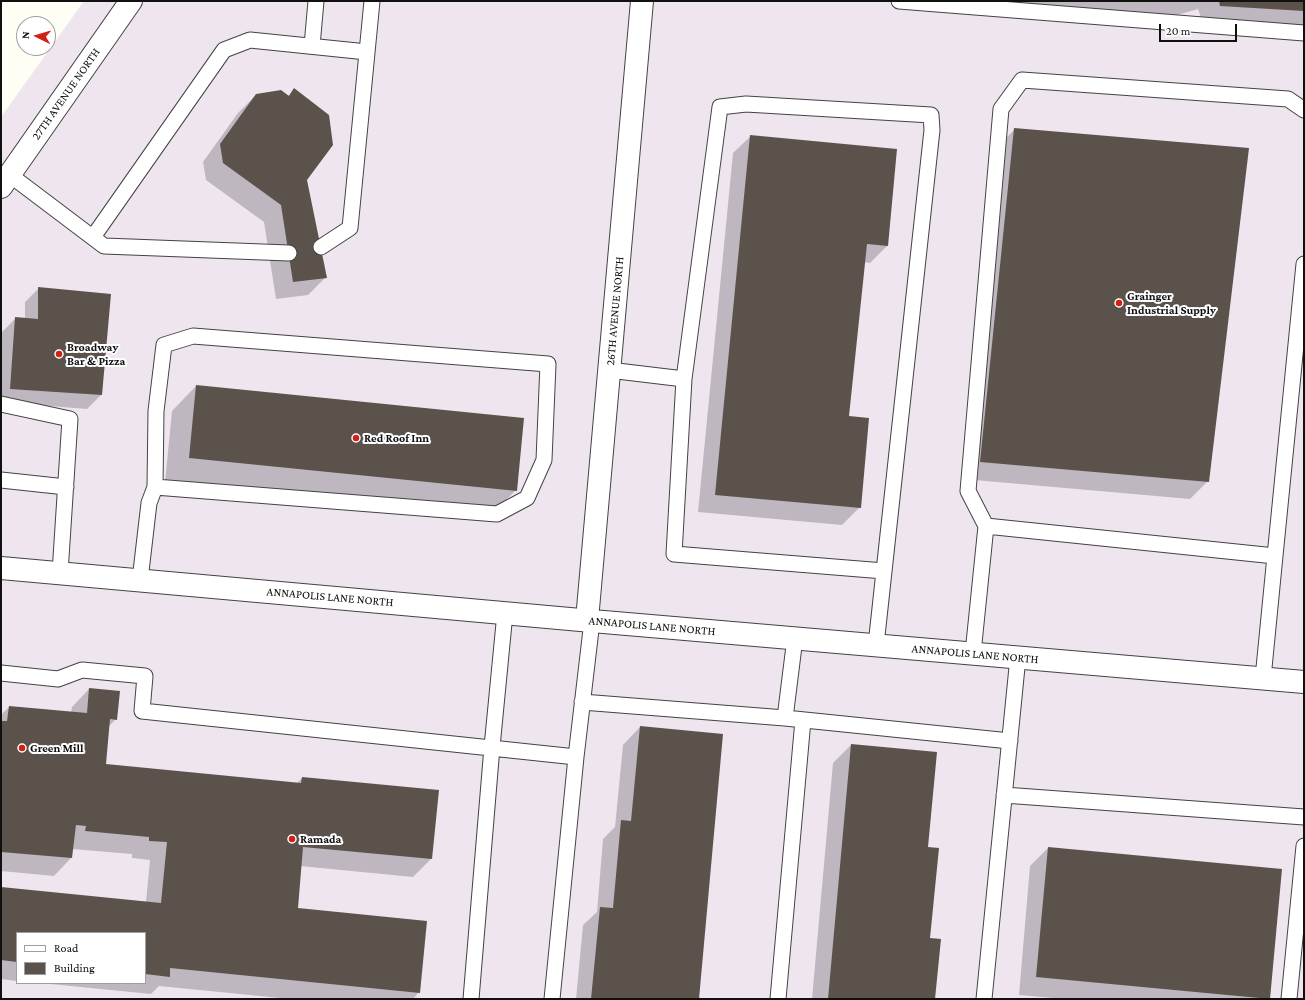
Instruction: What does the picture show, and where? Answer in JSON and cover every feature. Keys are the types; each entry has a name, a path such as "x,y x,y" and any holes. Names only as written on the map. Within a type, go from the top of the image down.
{"street":[{"name":"27TH AVENUE NORTH","path":"5,181 131,1"},
{"name":"26TH AVENUE NORTH","path":"590,621 609,370 642,1"},
{"name":"ANNAPOLIS LANE NORTH","path":"1,568 590,621 1304,682"}],"lane":[{"path":"312,46 316,1"},
{"path":"321,247 350,228 372,1"},
{"path":"899,1 1304,33"},
{"path":"93,237 224,50 250,40 367,52"},
{"path":"973,653 986,526 968,492 968,484 1001,110 1022,80 1288,99 1304,110"},
{"path":"876,645 932,130 931,115 746,104 720,107 684,379 674,554 884,571"},
{"path":"5,181 93,237 104,246 289,253"},
{"path":"1262,678 1304,264"},
{"path":"140,580 149,503 155,488 156,411 164,345 193,336 548,364 544,460 526,498 497,514 155,488"},
{"path":"609,370 684,379"},
{"path":"1,404 70,419 60,573"},
{"path":"1,480 66,487"},
{"path":"986,526 1275,556"},
{"path":"471,999 505,613"},
{"path":"552,999 590,621"},
{"path":"786,718 795,638"},
{"path":"984,999 1018,657"},
{"path":"1,673 58,678 82,670 145,676 142,711 576,757"},
{"path":"582,702 786,718 1010,741"},
{"path":"778,999 803,720"},
{"path":"1004,795 1304,817"},
{"path":"1289,999 1304,846"}],"shaded area":[{"path":"84,1 1304,1 1304,999 1,999 1,117 45,56 56,56 56,40"}],"building":[{"path":"1219,1 1304,1 1304,11 1220,6"},
{"path":"294,88 329,115 333,145 307,180 327,278 293,282 281,205 223,163 220,144 256,94 281,90 289,96"},
{"path":"1014,128 1249,148 1209,482 980,462"},
{"path":"750,135 897,149 888,246 867,244 849,416 869,418 861,508 715,495"},
{"name":"Broadway Bar & Pizza","path":"38,287 111,294 102,395 10,389 15,317 38,319"},
{"name":"Red Roof Inn","path":"196,385 524,418 517,491 189,458"},
{"name":"Ramada","path":"89,688 120,691 117,720 110,719 106,764 301,783 302,777 439,790 432,859 303,847 298,908 427,921 420,993 170,968 170,977 146,974 146,932 16,932 16,962 1,960 1,887 161,903 167,842 149,841 149,837 85,831 86,826 76,825 72,858 1,852 1,721 7,721 9,706 87,713"},
{"path":"640,726 723,734 699,999 591,999 600,907 613,908 621,820 631,821"},
{"path":"851,744 937,752 928,847 939,848 930,938 941,939 935,999 828,999"},
{"path":"1048,847 1282,869 1270,999 1036,977"}],"place":[{"name":"Grainger Industrial Supply","path":"1119,303"},
{"name":"Broadway Bar & Pizza","path":"59,354"},
{"name":"Red Roof Inn","path":"356,438"},
{"name":"Green Mill","path":"22,748"},
{"name":"Ramada","path":"292,839"}]}
